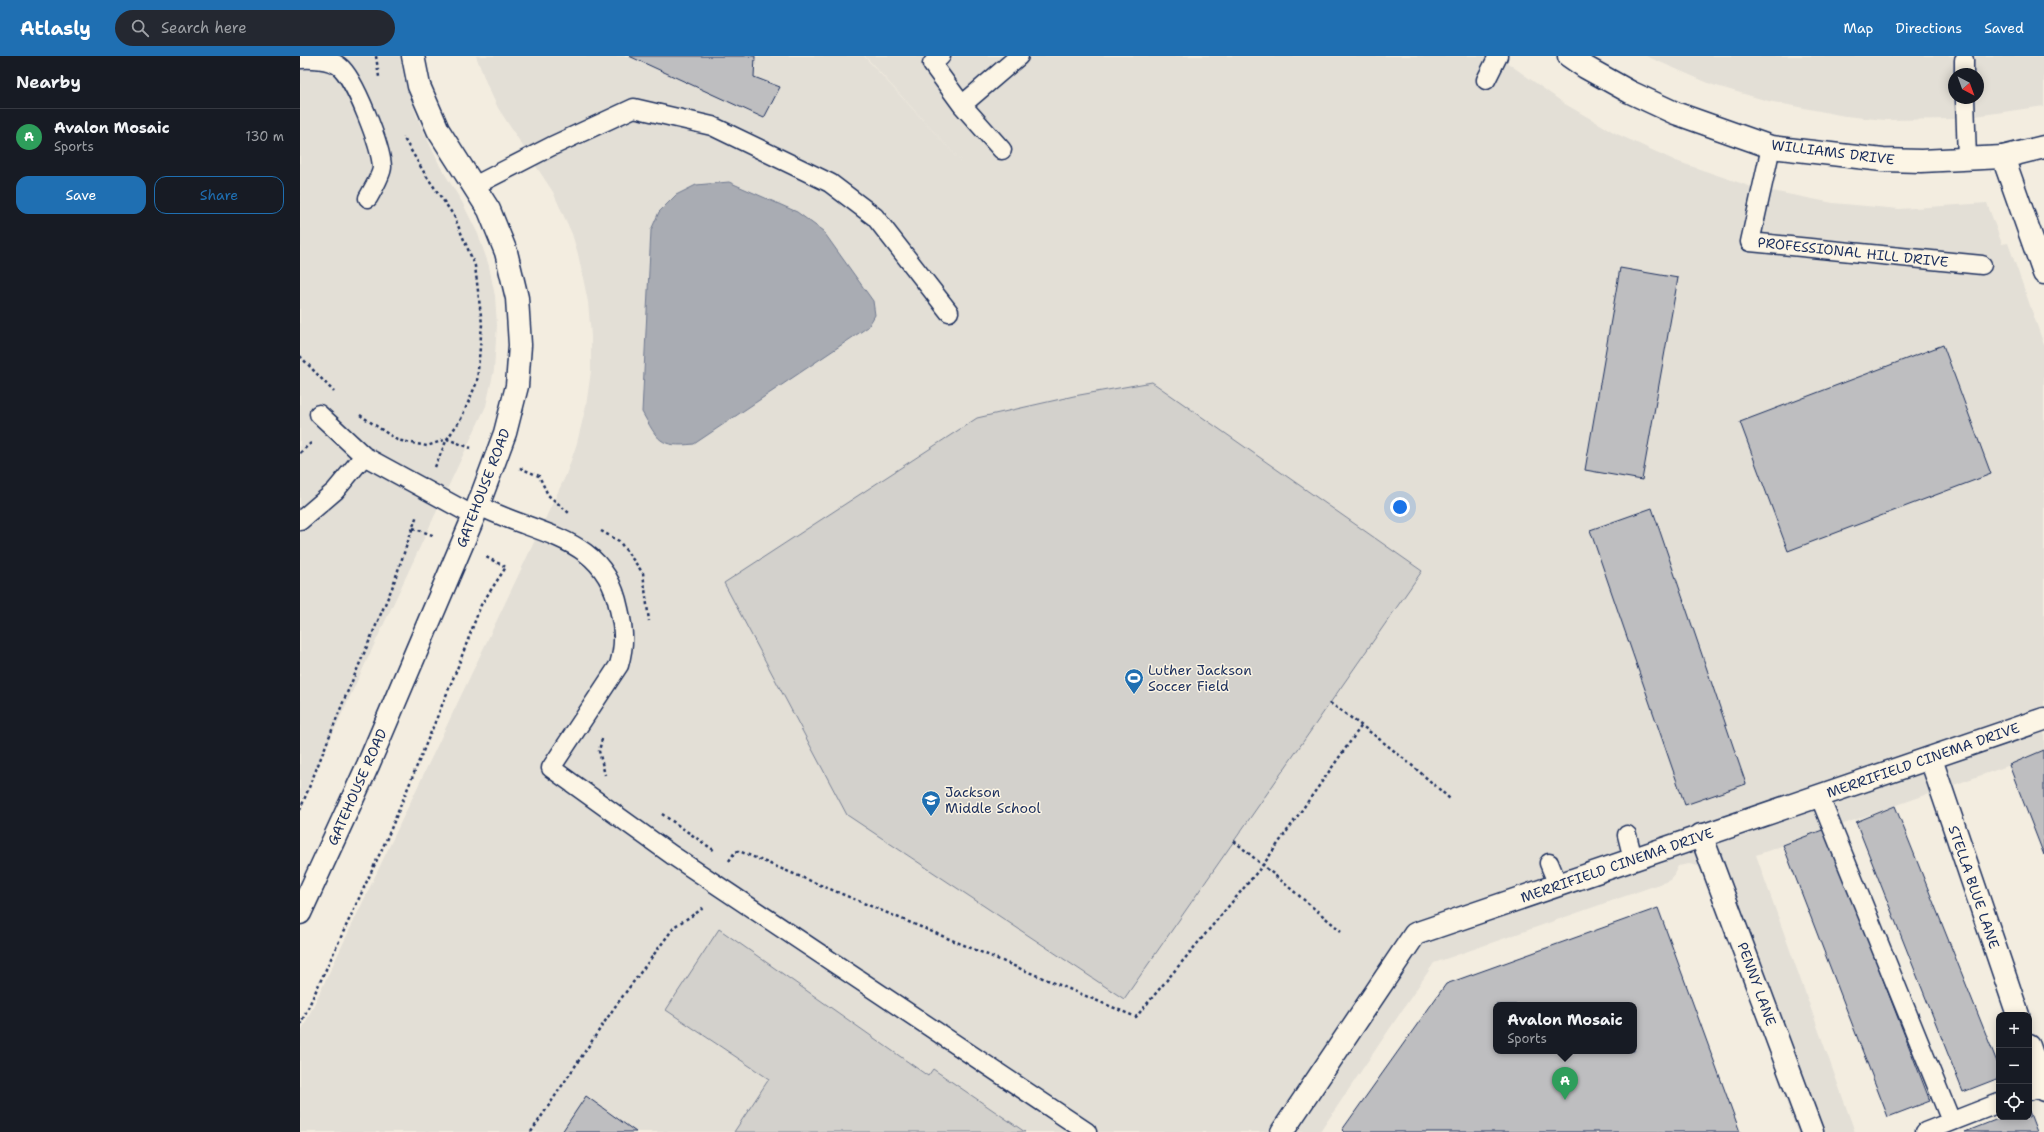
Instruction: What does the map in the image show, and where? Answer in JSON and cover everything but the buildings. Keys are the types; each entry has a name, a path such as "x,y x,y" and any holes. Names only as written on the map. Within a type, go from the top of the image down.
{"street":[{"name":"GATEHOUSE ROAD","path":"300,913 368,765 476,511 505,434 517,386 520,345 517,298 506,252 489,210 438,130 419,86 413,56"},
{"name":"WILLIAMS DRIVE","path":"1569,56 1584,67 1630,92 1675,113 1750,138 1772,147 1883,160 2003,157 2044,147"},
{"path":"2003,157 2042,263"},
{"name":"MERRIFIELD CINEMA DRIVE","path":"1282,1132 1415,934 2044,719"},
{"name":"STELLA BLUE LANE","path":"1931,758 2017,1012"},
{"name":"PENNY LANE","path":"1701,835 1812,1132"},
{"path":"2030,1048 2040,1088"}],"lane":[{"path":"941,56 932,64 962,105 1002,150"},
{"path":"962,105 1019,56"},
{"path":"1486,80 1498,56"},
{"path":"300,59 312,57 339,66 360,94 375,139 382,168 368,198"},
{"path":"1965,104 1967,159"},
{"path":"474,186 552,146 634,108 712,126 830,183 875,217 949,312"},
{"name":"PROFESSIONAL HILL DRIVE","path":"1772,147 1750,242 1982,265"},
{"path":"319,414 364,456 476,511 561,537 579,547 597,564 612,583 623,625 624,646 619,665 589,713 551,768 672,855 1087,1132"},
{"path":"300,521 335,491 364,456"},
{"path":"1819,795 1951,1122"},
{"path":"1627,835 1633,859"},
{"path":"1549,863 1558,885"},
{"path":"1925,1132 1996,1104"}],"path":[{"path":"376,56 380,80"},
{"path":"356,413 397,440 427,446 447,439 461,419 477,382 482,324 475,266 454,216 425,174 402,134"},
{"path":"300,356 340,398"},
{"path":"300,810 344,700 392,588 413,528"},
{"path":"300,1025 388,836 457,669 481,605 506,566"},
{"path":"1330,703 1362,725 1450,799"},
{"path":"729,861 735,852 739,851 1136,1017 1263,865 1362,725"},
{"path":"1234,841 1341,931"}],"shaded area":[{"path":"300,56 400,56 403,73 417,117 440,166 462,202 478,234 489,266 495,296 497,325 494,370 486,406 300,803"},
{"name":"Jackson Middle School","path":"476,56 864,56 966,167 865,56 1498,56 1565,104 1617,134 1676,161 1752,187 1833,203 1899,209 1987,203 2002,244 2008,243 2044,345 2044,753 1756,855 1855,1132 1797,1132 1705,874 1698,866 1689,864 1678,866 1671,880 1434,963 1320,1132 300,1132 300,1034 566,475 577,443 586,406 591,371 591,336 588,302 578,254 572,234 553,192 498,108"},
{"path":"1646,56 2044,56 2044,106 1955,119 1885,120 1845,116 1768,101 1713,85"},
{"path":"729,182 797,212 823,231 873,301 875,315 868,327 694,444 673,445 666,443 656,435 642,412 651,230 659,212 676,195 696,185"},
{"name":"Luther Jackson Soccer Field","path":"1152,382 1422,571 1124,999 847,815 724,583 977,418 1074,396"},
{"path":"719,929 928,1076 933,1069 1025,1132 734,1132 769,1079 666,1010"}],"place":[{"name":"Luther Jackson Soccer Field","path":"1134,695"},
{"name":"Jackson Middle School","path":"931,817"},
{"name":"Avalon Mosaic","path":"1565,1100"}]}
